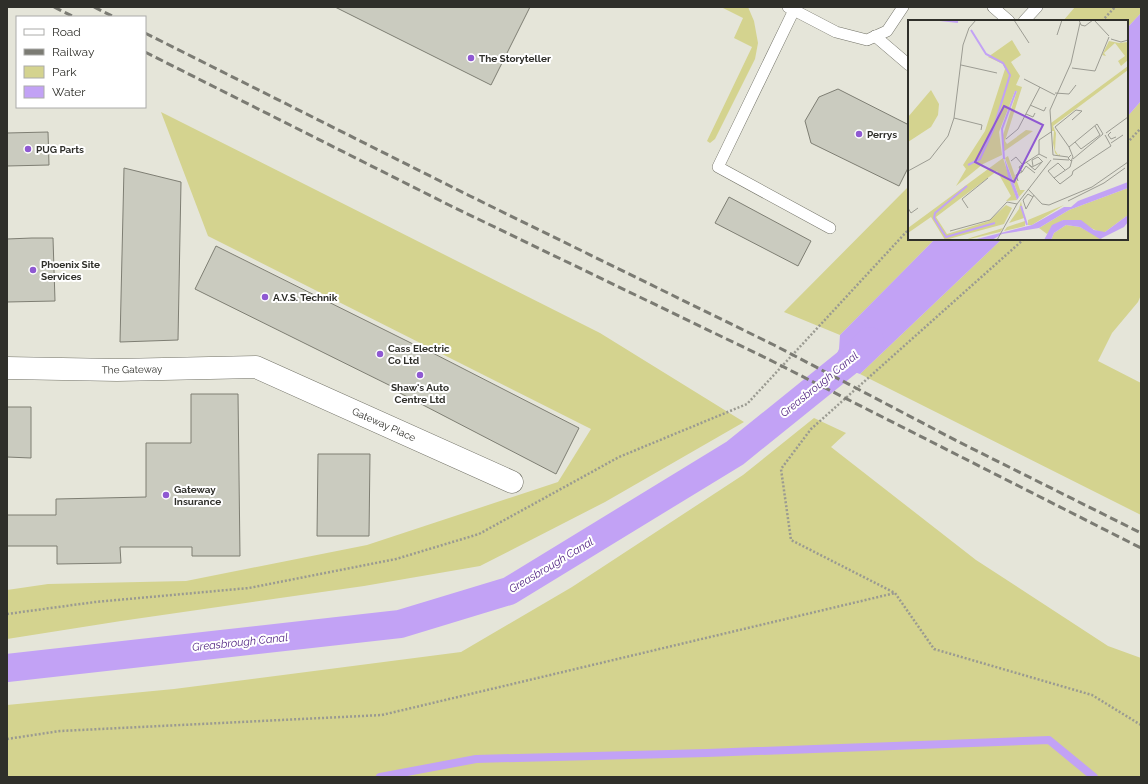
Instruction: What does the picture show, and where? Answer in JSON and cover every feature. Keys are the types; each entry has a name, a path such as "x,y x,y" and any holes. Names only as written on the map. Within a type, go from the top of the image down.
{"street":[{"name":"The Gateway","path":"7,368 117,370 256,367"},
{"name":"Gateway Place","path":"256,367 512,482"}],"lane":[{"path":"830,228 718,168 791,8 836,32 867,40 887,32 903,7"},
{"path":"993,7 1008,20"},
{"path":"1025,20 1037,7"},
{"path":"875,36 908,64"}],"path":[{"path":"1103,20 1115,7"},
{"path":"1128,142 1141,128"},
{"path":"7,614 95,602 249,588 396,559 479,534 619,458 747,404 908,230"},
{"path":"1023,240 811,429 781,469 791,540 895,593 934,649 1092,695 1141,725"},
{"path":"7,739 60,731 382,715 895,593"}],"green space":[{"path":"721,7 748,7 754,21 758,43 755,59 715,139 710,143 707,141 752,47 734,38 743,18"},
{"path":"1075,7 1141,7 1141,13 1128,27 1128,20 1064,20"},
{"path":"1141,101 1141,295 1138,302 1112,333 1098,361 1141,383 1141,515 860,374 1001,240 1128,240 1128,116"},
{"path":"161,112 600,333 744,422 605,502 480,566 364,586 7,639 7,590 48,584 186,581 367,545 558,482 591,429 208,236"},
{"path":"908,187 908,240 934,240 840,335 784,312"},
{"path":"814,418 846,433 831,447 976,560 1108,646 1141,658 1141,777 7,777 7,705 174,689 461,652 572,587 743,475"}],"water":[{"path":"1141,13 1141,101 1128,116 1128,27"},
{"path":"934,240 1001,240 860,374 832,364 839,349 840,335"}],"building":[{"name":"The Storyteller","path":"335,7 530,7 491,85"},
{"name":"Perrys","path":"838,89 908,124 908,168 899,186 811,143 805,121 819,97"},
{"name":"PUG Parts","path":"48,132 49,165 7,166 7,133"},
{"path":"124,168 181,182 178,340 120,342"},
{"path":"729,197 811,241 798,266 715,223"},
{"name":"Phoenix Site Services","path":"53,238 55,301 7,302 7,239"},
{"path":"216,246 421,347 579,428 556,474 398,392 399,390 195,289"},
{"path":"191,394 238,394 240,556 192,556 192,547 120,547 121,563 57,564 57,546 7,546 7,515 56,515 56,499 146,497 146,443 191,443"},
{"path":"7,407 31,407 31,458 7,457"},
{"path":"318,454 370,454 369,536 317,536"}],"waterway":[{"name":"Greasbrough Canal","path":"7,668 400,624 509,591 735,453 854,357 870,341"},
{"path":"380,777 476,759 707,753 1049,740 1094,777"}],"railway":[{"path":"54,7 72,16"},
{"path":"94,7 112,16"},
{"path":"146,34 470,196 774,345 957,441 1141,533"},
{"path":"146,53 449,205 766,358 1141,548"}],"place":[{"name":"The Storyteller","path":"471,58"},
{"name":"Perrys","path":"859,134"},
{"name":"PUG Parts","path":"28,149"},
{"name":"Phoenix Site Services","path":"33,270"},
{"name":"A.V.S. Technik","path":"265,297"},
{"name":"Cass Electric Co Ltd","path":"380,354"},
{"name":"Shaw's Auto Centre Ltd","path":"420,375"},
{"name":"Gateway Insurance","path":"166,495"}]}
